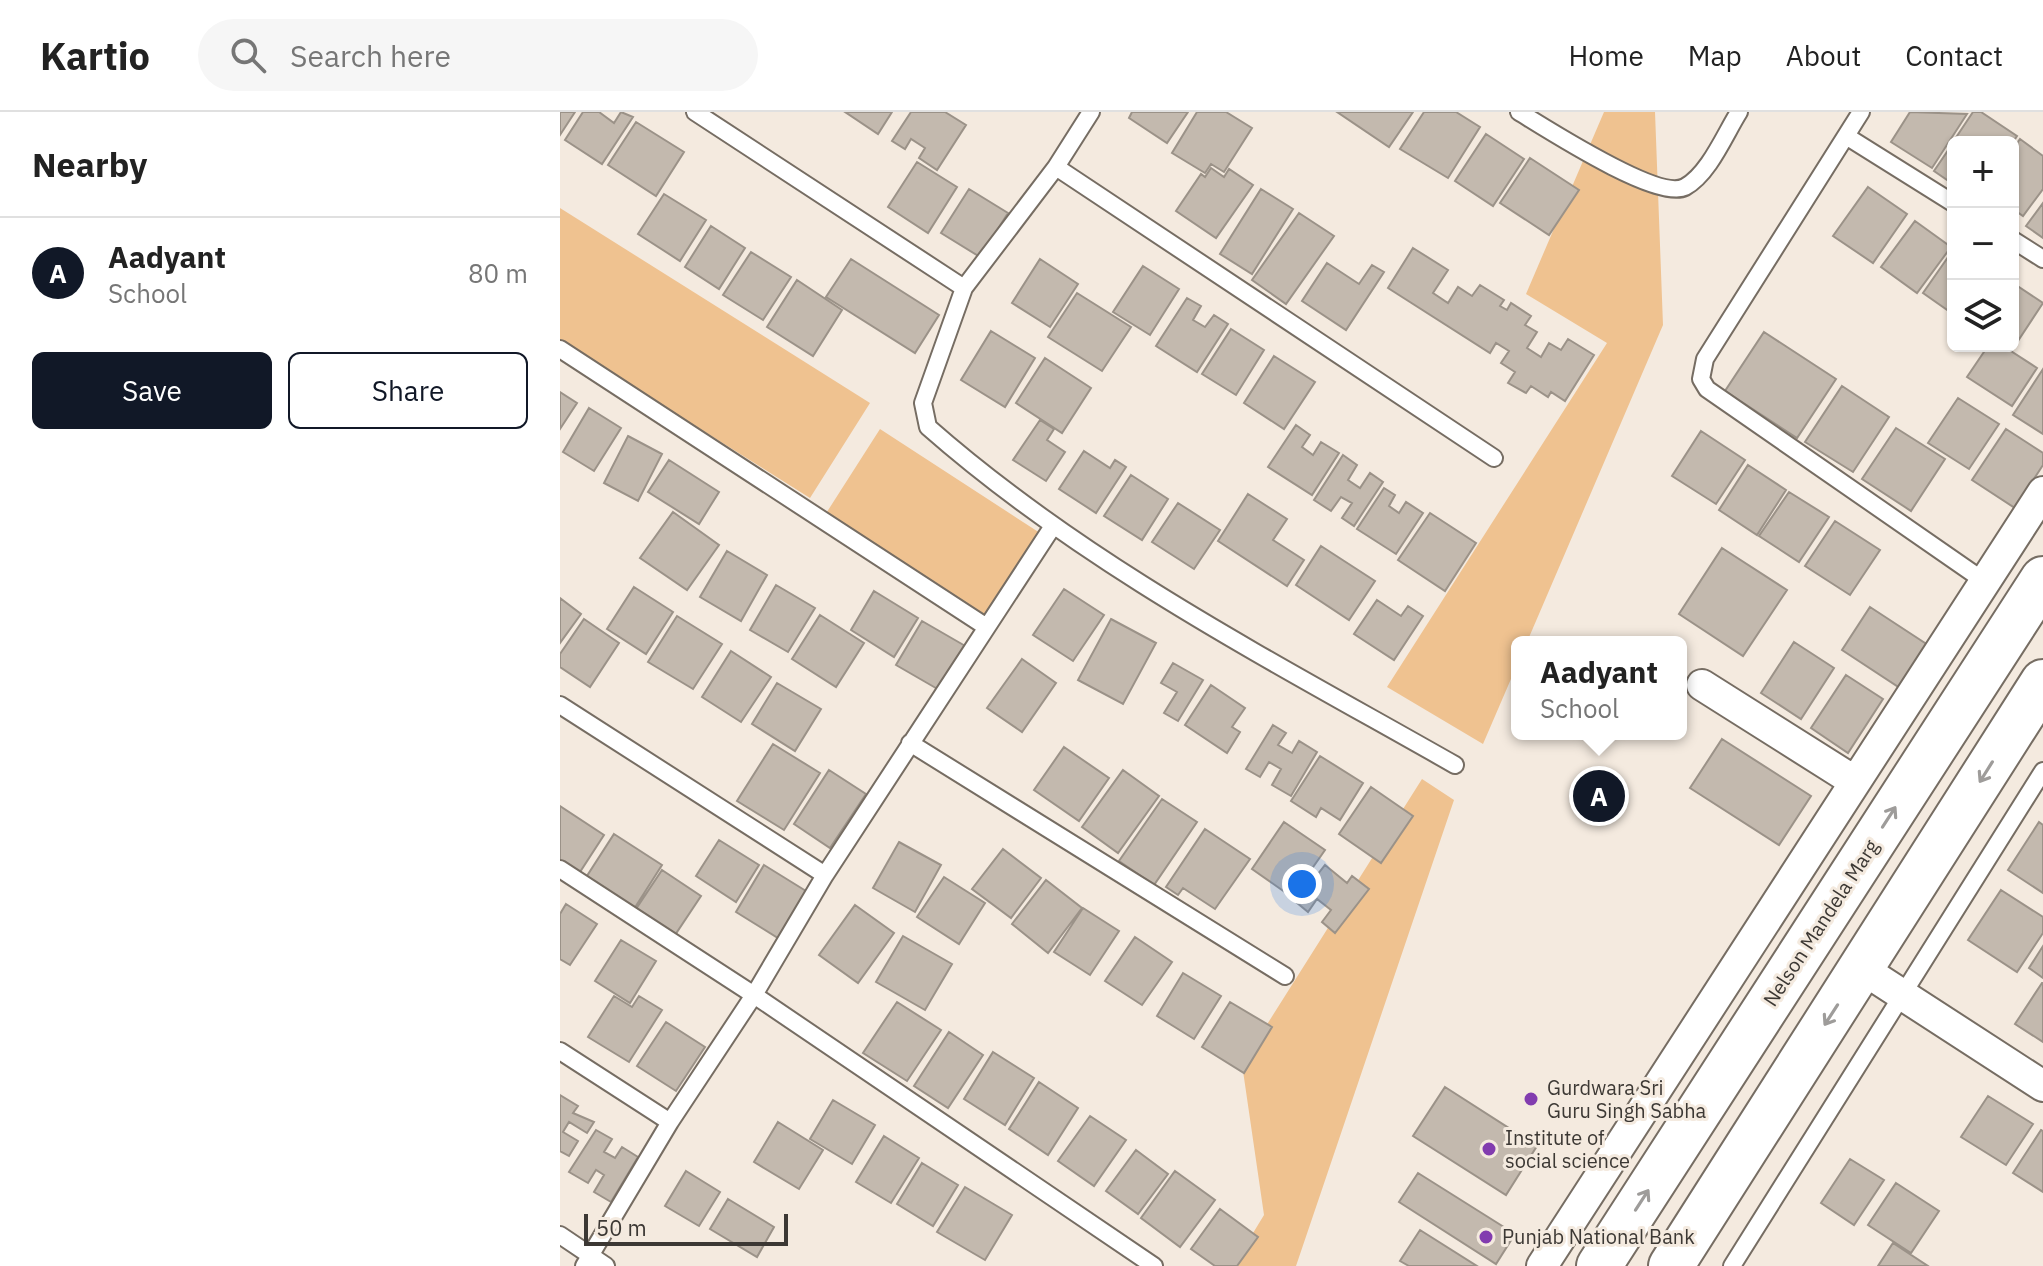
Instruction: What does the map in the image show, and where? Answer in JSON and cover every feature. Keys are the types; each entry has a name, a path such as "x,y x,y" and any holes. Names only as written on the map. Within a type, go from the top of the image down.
{"main road":[{"name":"Nelson Mandela Marg","path":"1599,1266 2043,579"},
{"path":"1671,1266 1861,968 2036,708"}],"street":[{"path":"1542,1266 2043,492"},
{"path":"1702,685 1854,781"},
{"path":"1861,968 2043,1086"}],"lane":[{"path":"695,112 964,288"},
{"path":"1091,112 1056,167 964,288 926,392 923,414 928,427 1053,526 1175,606 1455,765"},
{"path":"1519,112 1572,145 1663,190 1677,190 1699,175 1739,112"},
{"path":"1861,112 1705,359 1701,379 1707,389 1984,581"},
{"path":"1846,136 1947,199"},
{"path":"1056,167 1494,458"},
{"path":"2019,244 2043,259"},
{"path":"560,349 985,626"},
{"path":"588,1261 670,1122 754,995 825,875 1053,526"},
{"path":"560,705 825,875"},
{"path":"910,743 1285,976"},
{"path":"1732,1266 2043,771"},
{"path":"560,869 754,995 1154,1266"},
{"path":"560,1051 670,1122"},
{"path":"560,1235 588,1261 606,1266"}],"shaded area":[{"path":"1604,112 1655,112 1663,325 1530,636 1511,636 1511,679 1483,744 1387,687 1607,343 1526,294"},
{"path":"560,208 870,403 810,498 560,341"},
{"path":"880,429 1040,533 984,618 825,515"},
{"path":"1422,779 1454,800 1296,1266 1233,1266 1264,1215 1242,1064"}],"building":[{"path":"560,112 575,112 560,135"},
{"path":"583,112 599,112 614,123 621,112 633,117 602,164 565,140"},
{"path":"845,112 892,112 878,134"},
{"path":"911,112 945,112 966,125 937,170 919,158 925,148 911,139 905,149 892,141"},
{"path":"1132,112 1188,112 1167,143 1129,118"},
{"path":"1197,112 1226,112 1252,128 1224,172 1211,164 1205,173 1172,153"},
{"path":"1337,112 1413,112 1389,147"},
{"path":"1424,112 1456,112 1480,127 1448,178 1400,149"},
{"path":"1910,112 1967,114 1953,136 1947,136 1947,145 1932,168 1891,142"},
{"path":"1973,112 1981,112 2017,136 1957,136"},
{"path":"636,122 684,152 656,196 608,165"},
{"path":"1486,134 1524,159 1493,206 1455,181"},
{"path":"2019,140 2043,156 2043,189 2023,216 2019,213"},
{"path":"1947,152 1947,180 1934,171"},
{"path":"1530,158 1579,190 1549,235 1500,203"},
{"path":"917,162 957,187 928,233 888,207"},
{"path":"1211,168 1224,177 1229,169 1253,185 1216,238 1176,211 1201,174 1205,177"},
{"path":"1868,187 1907,214 1873,263 1833,236"},
{"path":"969,189 1008,213 980,257 941,233"},
{"path":"1261,189 1293,209 1252,274 1220,254"},
{"path":"664,194 706,220 680,261 638,234"},
{"path":"2043,203 2043,238 2026,226"},
{"path":"1299,213 1334,236 1286,304 1252,280"},
{"path":"1915,221 1947,244 1947,252 1917,293 1881,267"},
{"path":"711,226 745,248 719,289 685,267"},
{"path":"1413,248 1448,270 1433,293 1448,303 1458,287 1472,296 1480,285 1504,300 1500,306 1507,310 1511,303 1531,316 1525,325 1537,332 1527,348 1541,357 1549,343 1561,350 1568,339 1594,355 1565,401 1551,392 1548,397 1531,386 1526,393 1508,383 1515,372 1501,363 1509,351 1496,343 1490,353 1388,288"},
{"path":"751,252 791,277 763,320 723,295"},
{"path":"851,259 939,315 915,353 826,297"},
{"path":"1040,259 1078,284 1050,327 1012,303"},
{"path":"1947,259 1947,310 1923,293"},
{"path":"1327,263 1359,284 1372,265 1384,272 1346,330 1302,301"},
{"path":"1143,266 1179,289 1150,335 1113,312"},
{"path":"797,280 842,310 813,356 767,327"},
{"path":"2019,287 2043,303 2019,339"},
{"path":"1077,293 1131,327 1102,371 1048,337"},
{"path":"1187,298 1201,306 1193,320 1205,327 1214,315 1228,324 1197,372 1156,346"},
{"path":"1231,329 1264,350 1236,395 1202,374"},
{"path":"991,331 1035,358 1005,407 961,380"},
{"path":"1764,332 1836,379 1797,438 1725,391"},
{"path":"1984,352 2012,352 2037,368 2012,406 1967,377"},
{"path":"1274,356 1315,382 1284,429 1244,403"},
{"path":"1045,358 1091,388 1062,433 1016,403"},
{"path":"2043,369 2043,434 2013,415"},
{"path":"1842,386 1889,417 1853,472 1805,442"},
{"path":"560,392 577,403 560,429"},
{"path":"1958,398 1999,424 1969,469 1928,443"},
{"path":"589,408 621,428 594,471 563,452"},
{"path":"1040,420 1054,429 1047,440 1065,452 1046,481 1013,460"},
{"path":"1296,425 1310,435 1302,447 1313,455 1321,442 1339,453 1312,495 1268,467"},
{"path":"1896,428 1945,459 1911,511 1862,479"},
{"path":"2006,429 2043,453 2043,465 2015,508 1972,480"},
{"path":"1701,431 1745,460 1716,504 1672,476"},
{"path":"628,436 662,454 638,501 604,483"},
{"path":"1084,451 1110,468 1115,460 1126,467 1096,513 1059,489"},
{"path":"1343,455 1357,465 1348,480 1360,488 1370,473 1383,482 1354,526 1342,518 1352,503 1341,497 1331,511 1314,500"},
{"path":"669,460 719,492 699,524 648,492"},
{"path":"1748,465 1786,490 1757,535 1719,510"},
{"path":"1131,475 1168,499 1142,540 1104,516"},
{"path":"1384,488 1395,495 1389,506 1399,513 1406,502 1423,513 1396,554 1357,529"},
{"path":"1789,492 1829,517 1799,562 1759,536"},
{"path":"1248,494 1287,519 1273,540 1304,560 1287,586 1218,541"},
{"path":"1178,503 1220,530 1194,569 1152,542"},
{"path":"673,512 719,545 687,590 640,558"},
{"path":"1430,513 1476,543 1445,591 1398,560"},
{"path":"1835,521 1880,550 1850,595 1805,566"},
{"path":"1321,546 1375,581 1349,620 1296,585"},
{"path":"1722,548 1787,590 1743,656 1679,614"},
{"path":"727,551 767,575 741,621 700,597"},
{"path":"776,585 815,608 788,652 750,630"},
{"path":"634,587 673,612 646,654 607,629"},
{"path":"1064,589 1104,615 1073,661 1033,635"},
{"path":"874,591 918,618 894,657 851,630"},
{"path":"560,598 581,614 560,643"},
{"path":"1377,600 1401,616 1408,606 1423,616 1394,660 1354,634"},
{"path":"1870,607 1928,645 1900,688 1842,650"},
{"path":"820,615 864,643 836,687 792,659"},
{"path":"677,616 722,644 693,689 648,662"},
{"path":"584,619 619,643 590,687 560,667 560,654"},
{"path":"1111,619 1156,643 1123,704 1078,680"},
{"path":"922,621 967,647 941,691 896,665"},
{"path":"1794,642 1834,668 1801,719 1761,693"},
{"path":"731,651 771,677 741,722 702,697"},
{"path":"1022,659 1056,683 1022,732 987,708"},
{"path":"1173,663 1203,680 1178,721 1164,713 1177,692 1161,683"},
{"path":"1846,675 1883,699 1848,753 1811,728"},
{"path":"777,683 821,709 795,751 752,724"},
{"path":"1211,685 1245,708 1232,727 1240,732 1227,753 1185,725"},
{"path":"1273,725 1286,733 1278,745 1292,753 1299,741 1317,752 1291,796 1272,785 1281,769 1269,762 1260,777 1246,769"},
{"path":"1722,739 1811,796 1779,845 1690,788"},
{"path":"773,744 820,773 784,830 737,801"},
{"path":"1064,747 1109,778 1079,821 1034,790"},
{"path":"1320,756 1363,783 1340,820 1321,808 1316,817 1291,801"},
{"path":"829,770 866,794 830,848 794,824"},
{"path":"1123,770 1159,796 1118,853 1082,827"},
{"path":"1371,787 1413,816 1381,863 1339,834"},
{"path":"1162,799 1197,822 1154,885 1119,861"},
{"path":"560,806 604,835 578,875 560,863"},
{"path":"1284,822 1325,850 1292,897 1252,869"},
{"path":"2039,822 2043,825 2043,893 2008,870"},
{"path":"1205,829 1250,859 1215,909 1183,888 1178,895 1166,887"},
{"path":"614,834 662,865 634,909 585,879"},
{"path":"719,840 759,865 736,902 696,876"},
{"path":"899,842 941,865 915,912 873,888"},
{"path":"1003,849 1041,878 1011,918 972,889"},
{"path":"764,865 806,891 778,938 736,912"},
{"path":"1325,865 1347,883 1352,876 1369,889 1335,933 1322,922 1331,910 1317,899 1308,912 1296,902"},
{"path":"662,870 701,896 673,938 634,912"},
{"path":"944,877 985,903 959,944 917,917"},
{"path":"1046,880 1082,908 1048,953 1012,924"},
{"path":"2001,890 2043,917 2043,933 2017,972 1968,940"},
{"path":"566,904 597,924 570,965 560,959 560,914"},
{"path":"855,905 894,933 858,983 819,955"},
{"path":"1083,908 1119,931 1090,975 1054,952"},
{"path":"903,936 952,964 925,1010 876,982"},
{"path":"1135,937 1172,962 1142,1005 1105,981"},
{"path":"621,940 656,961 630,1003 595,981"},
{"path":"2043,946 2043,978 2029,968"},
{"path":"1183,973 1221,996 1194,1039 1157,1016"},
{"path":"2043,983 2043,1042 2015,1024"},
{"path":"614,996 632,1007 639,996 662,1010 629,1062 588,1037"},
{"path":"897,1002 941,1030 907,1081 863,1053"},
{"path":"1230,1002 1272,1027 1244,1073 1202,1047"},
{"path":"666,1022 705,1047 676,1091 637,1066"},
{"path":"949,1032 983,1055 948,1108 914,1086"},
{"path":"993,1052 1034,1078 1005,1125 964,1099"},
{"path":"1039,1082 1078,1108 1048,1155 1009,1129"},
{"path":"1445,1087 1537,1146 1506,1195 1413,1136"},
{"path":"560,1095 578,1106 573,1113 594,1122 587,1133 569,1122 563,1132 578,1141 569,1156 560,1151"},
{"path":"1988,1096 2033,1124 2006,1165 1961,1137"},
{"path":"833,1100 875,1125 852,1164 810,1139"},
{"path":"1090,1116 1126,1140 1094,1186 1058,1161"},
{"path":"778,1122 823,1150 799,1189 754,1162"},
{"path":"596,1130 612,1139 604,1152 615,1158 622,1147 638,1157 611,1202 594,1192 604,1175 596,1170 588,1183 569,1172"},
{"path":"2043,1131 2043,1192 2013,1173"},
{"path":"884,1136 919,1158 891,1203 856,1182"},
{"path":"1136,1150 1168,1174 1138,1214 1106,1191"},
{"path":"1850,1159 1884,1180 1854,1225 1821,1203"},
{"path":"922,1163 958,1185 933,1226 897,1204"},
{"path":"686,1171 720,1192 699,1226 665,1206"},
{"path":"1175,1171 1215,1200 1180,1247 1141,1218"},
{"path":"1418,1173 1515,1234 1496,1264 1399,1202"},
{"path":"1896,1183 1939,1211 1911,1253 1868,1225"},
{"path":"965,1187 1012,1215 985,1260 937,1232"},
{"path":"728,1199 774,1227 757,1257 710,1229"},
{"path":"1220,1209 1258,1237 1237,1266 1215,1266 1191,1249"},
{"path":"1420,1230 1477,1266 1409,1266 1400,1261"},
{"path":"1893,1243 1928,1266 1878,1266"}],"place":[{"name":"Aadyant","path":"1599,796"},
{"name":"Gurdwara Sri Guru Singh Sabha","path":"1531,1099"},
{"name":"Institute of social science","path":"1489,1149"},
{"name":"Punjab National Bank","path":"1486,1237"}]}
